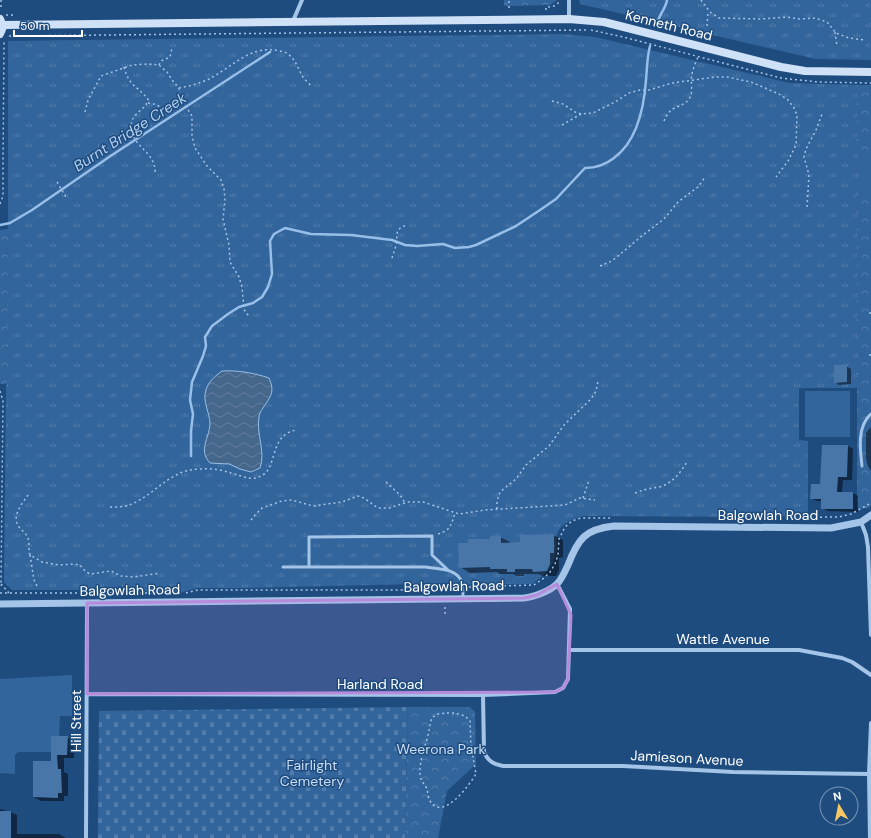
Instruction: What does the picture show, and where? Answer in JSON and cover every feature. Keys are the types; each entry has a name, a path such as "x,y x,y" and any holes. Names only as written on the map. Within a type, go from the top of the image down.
{"main road":[{"name":"Kenneth Road","path":"2,18 293,21 569,19 604,22 781,67 806,71 871,72"},
{"path":"2,18 3,37"}],"street":[{"path":"293,21 302,0"},
{"path":"569,0 569,19"},
{"name":"Balgowlah Road","path":"0,604 530,597 544,592 557,584 564,573 578,542 585,535 602,528 614,526 841,527 861,522 871,515"},
{"path":"861,522 866,535 868,547 871,634"},
{"name":"Harland Road","path":"87,694 547,694 560,690 566,684 568,679 570,609 557,584"},
{"name":"Hill Street","path":"86,838 87,603"},
{"name":"Wattle Avenue","path":"569,650 799,650 842,658 852,662 871,675"},
{"name":"Jamieson Avenue","path":"483,695 484,752 490,762 495,765 623,766 733,772 869,774"},
{"path":"870,838 871,810 869,774 871,723"}],"lane":[{"path":"862,466 860,447 861,434 867,417 871,414"},
{"path":"309,567 309,537 432,536 432,556 448,570"},
{"path":"283,567 426,567 448,570 457,574 462,582 463,599"}],"path":[{"path":"1,0 2,18 15,15"},
{"path":"508,8 509,0"},
{"path":"546,8 558,4 560,0"},
{"path":"701,0 708,14 707,26"},
{"path":"707,10 719,18 730,19 815,18 827,22 834,31 837,46"},
{"path":"0,202 3,196 4,165 3,37 590,30 788,79 818,82 871,83"},
{"path":"834,31 849,38 864,40"},
{"path":"85,112 88,100 101,76 124,67 159,64 161,61 170,57 172,48"},
{"path":"179,88 210,78 229,65 253,52 264,49 287,53 294,59 303,77 311,86"},
{"path":"664,121 673,108 686,102 690,98 691,80 698,57"},
{"path":"159,64 179,88 179,96 192,116 192,136 195,148 207,166 221,180 225,200 223,219 229,245 230,262 239,277 242,287 244,309 249,316"},
{"path":"124,67 126,77 131,84 143,92 148,99 148,103"},
{"path":"552,101 563,104 581,114 593,113 629,93 640,90 649,90 672,83 715,77 727,77 752,82 771,90 788,100 797,115 796,145 788,161 776,177"},
{"path":"155,172 153,160 140,146 133,134 131,128 132,120 136,113 148,103 152,103 162,108 168,108 182,100"},
{"path":"562,125 581,114"},
{"path":"807,207 809,175 804,156 822,114"},
{"path":"600,266 612,261 664,219 678,202 698,187 705,177"},
{"path":"57,182 66,197"},
{"path":"392,258 396,245 397,232 401,227 407,225"},
{"path":"498,509 497,501 500,492 516,479 526,465 549,446 564,425 588,403 596,391 598,381"},
{"path":"0,391 2,401 1,585 10,593"},
{"path":"110,507 122,507 134,504 185,470 201,468 218,470 245,478 256,478 265,474 270,465 278,442 285,434 296,430"},
{"path":"635,493 645,489 661,487 668,483 679,473 687,462"},
{"path":"583,498 590,480"},
{"path":"386,482 400,495 404,503"},
{"path":"28,495 18,509 16,522 27,536 34,580 37,586"},
{"path":"251,520 262,508 282,501 292,500 313,506 342,502 358,496 364,498 378,508 389,508 404,503 424,502 459,514 498,509 565,505 580,498 595,500"},
{"path":"432,536 446,532 451,526 455,513"},
{"path":"30,555 42,562 59,565 73,564 80,566 86,572 91,574 111,571 121,576 134,577 160,573"},
{"path":"447,712 465,716 470,722 471,746 476,774 468,786 451,804 440,807 434,806 430,801 427,789 422,783 420,776 422,755 432,718 437,714 447,712"}],"highlighted area":[{"path":"557,584 571,615 568,679 563,688 555,692 87,694 87,603 524,598 537,595"}],"green space":[{"path":"504,0 557,0 550,5 504,6"},
{"path":"579,0 871,0 871,60 816,59 580,4"},
{"path":"563,34 595,37 789,83 857,85 857,388 799,388 799,440 808,441 808,514 768,517 584,516 571,520 561,527 556,537 556,552 550,568 544,575 532,584 415,584 197,588 180,593 122,590 12,590 4,582 8,211 8,41"},
{"path":"857,85 871,85 871,506 868,508 857,509"},
{"path":"858,150 871,150 871,200 858,200"},
{"path":"8,229 7,384 0,384 0,230"},
{"path":"805,391 850,391 850,437 805,437"},
{"path":"72,675 72,716 60,716 59,736 51,736 51,752 18,752 15,755 15,774 0,773 0,679"},
{"name":"Fairlight Cemetery","path":"408,707 405,838 98,838 99,711"},
{"name":"Weerona Park","path":"408,707 470,707 475,712 476,764 447,791 438,838 405,838"}],"water":[{"path":"222,371 240,371 258,375 269,378 271,383 271,394 261,411 258,424 262,449 262,462 260,468 251,472 229,464 210,463 205,454 204,449 210,424 205,394 210,382"}],"building":[{"path":"834,365 847,365 847,382 834,383"},
{"path":"822,445 848,445 847,477 838,477 837,492 853,492 853,509 821,509 821,499 810,499 811,484 820,484"},
{"path":"554,534 554,553 550,553 550,564 547,571 533,572 532,569 515,569 515,572 507,572 507,569 490,569 490,567 459,568 458,543 468,543 468,539 490,539 490,536 501,536 501,543 520,542 520,535"},
{"path":"51,736 68,736 67,755 57,755 58,769 61,769 62,793 58,793 58,798 33,797 33,761 51,761"},
{"path":"0,811 11,811 11,838 0,838"}],"waterway":[{"path":"658,21 667,0"},
{"path":"191,456 193,414 190,400 192,382 206,346 205,337 212,326 228,314 239,307 253,303 262,297 268,287 272,274 270,241 274,234 285,228 311,234 351,235 392,240 405,245 417,246 443,244 455,248 476,245 516,226 556,199 585,168 597,167 607,163 622,151 628,143 634,133 641,113 650,46"},
{"name":"Burnt Bridge Creek","path":"0,225 10,223 32,210 112,155 270,52"}]}
